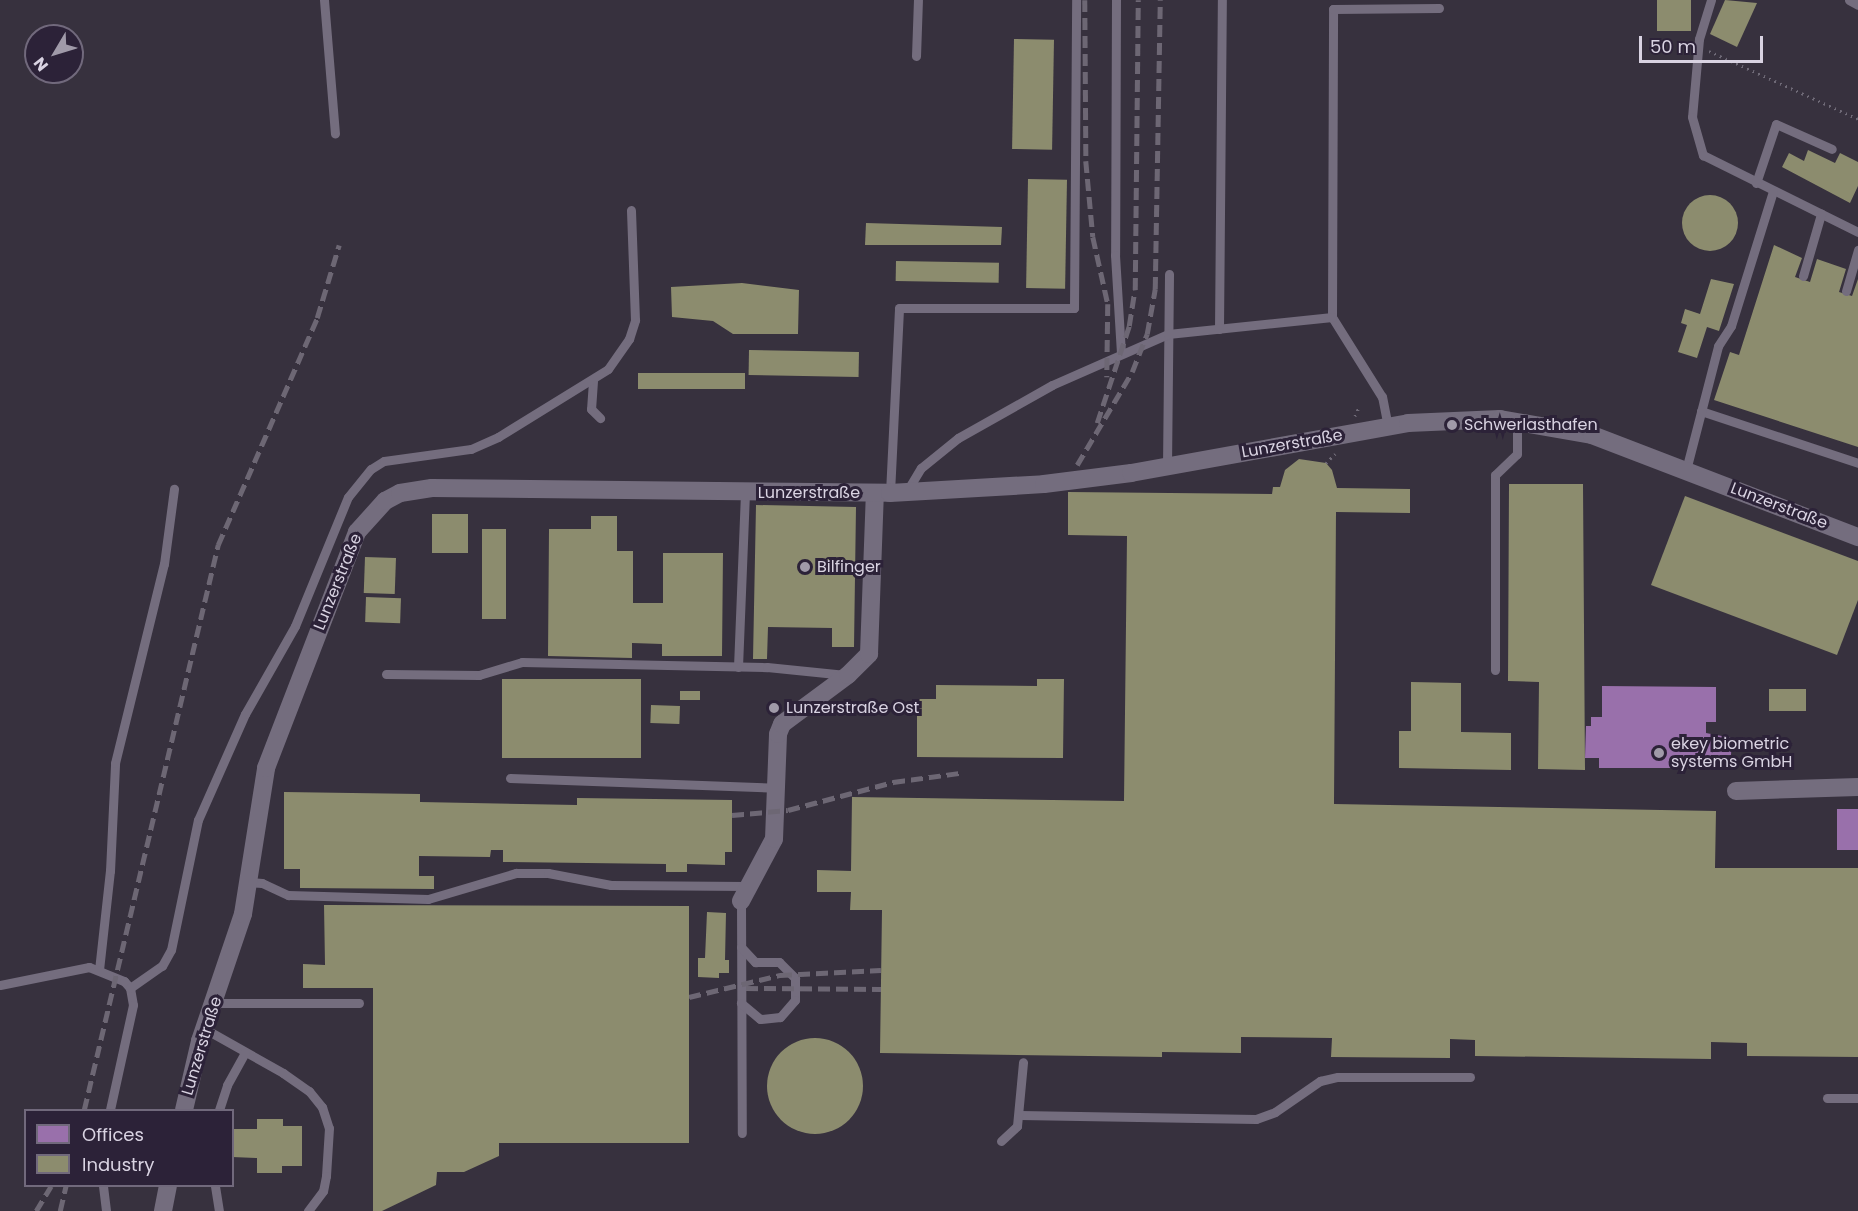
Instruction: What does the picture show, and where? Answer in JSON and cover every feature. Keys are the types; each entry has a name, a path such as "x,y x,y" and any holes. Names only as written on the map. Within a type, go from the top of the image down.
{"street":[{"name":"Lunzerstraße","path":"184,1109 205,1029 243,914 266,768 351,545 369,515 385,501 400,493 432,488 890,493 1044,484 1167,467 1389,427 1455,419 1517,421 1592,435 1858,537"},
{"path":"744,894 774,839 778,734 782,724 848,675 869,654 890,493"},
{"path":"1736,791 1858,787"},
{"path":"163,1211 168,1187"}],"lane":[{"path":"324,0 335,134"},
{"path":"916,56 918,0"},
{"path":"890,493 900,308 1074,308 1076,0"},
{"path":"1116,0 1115,255 1121,354"},
{"path":"1219,329 1222,0"},
{"path":"1710,0 1698,46 1692,117 1698,145 1712,162 1858,232"},
{"path":"1849,0 1858,4"},
{"path":"1389,427 1382,397 1332,317 1332,4 1439,8"},
{"path":"1756,183 1776,124 1832,149"},
{"path":"1686,471 1718,346 1731,326 1773,191"},
{"path":"130,988 162,966 171,950 198,820 245,714 295,626 338,519 358,481 384,460 471,449 498,438 592,381 620,354 634,320 631,210"},
{"path":"1803,276 1821,214"},
{"path":"1846,291 1858,250"},
{"path":"1167,467 1169,274"},
{"path":"890,493 957,438 1052,385 1168,334 1332,317"},
{"path":"592,381 591,409 600,418"},
{"path":"1701,411 1858,463"},
{"path":"1494,670 1496,475 1517,454 1517,421"},
{"path":"99,970 110,871 115,763 164,564 174,489"},
{"path":"738,667 745,493"},
{"path":"386,674 479,675 522,662 738,667 848,675"},
{"path":"510,778 777,788"},
{"path":"248,882 262,883 288,895 428,898 516,873 548,873 611,885 744,894 741,947 742,1133"},
{"path":"741,947 755,962 779,962 795,978 795,1000 780,1017 760,1019 741,1003"},
{"path":"0,986 75,967 99,970 130,988 133,1005 110,1109"},
{"path":"214,1002 359,1003"},
{"path":"205,1029 283,1072 309,1091 322,1107 328,1128 326,1176 323,1191 308,1211"},
{"path":"219,1109 227,1085 245,1053"},
{"path":"1001,1141 1012,1135 1020,1115 1023,1062"},
{"path":"1020,1115 1256,1119 1275,1112 1320,1081 1338,1077 1470,1077"},
{"path":"1827,1098 1858,1098"},
{"path":"103,1187 106,1211"},
{"path":"215,1187 219,1211"}],"path":[{"path":"1698,46 1858,119"}],"building: Offices":[{"path":"1602,686 1716,687 1716,722 1706,722 1706,733 1732,738 1731,755 1720,755 1720,768 1599,768 1599,758 1585,758 1586,726 1591,726 1591,717 1602,717"},
{"path":"1837,809 1858,809 1858,850 1837,850"}],"building: Industry":[{"path":"1657,0 1691,0 1691,31 1657,31"},
{"path":"1725,0 1757,3 1737,47 1710,34"},
{"path":"1014,39 1054,40 1052,150 1012,149"},
{"path":"1808,150 1835,163 1840,153 1858,162 1858,186 1850,203 1782,167 1789,153 1804,161"},
{"path":"1028,179 1067,180 1065,289 1026,288"},
{"path":"1710,195 1730,203 1738,223 1730,243 1710,251 1690,243 1682,223 1690,203"},
{"path":"866,223 1002,227 1001,245 865,245"},
{"path":"1774,245 1802,258 1795,277 1810,282 1817,259 1846,269 1839,292 1852,296 1858,279 1858,447 1714,400 1730,352 1739,355"},
{"path":"896,261 999,263 999,283 896,281"},
{"path":"1711,279 1734,284 1719,331 1707,327 1697,358 1678,352 1687,325 1681,323 1685,309 1700,314"},
{"path":"742,283 799,290 798,334 733,334 713,321 672,317 671,287"},
{"path":"749,350 859,352 859,377 749,375"},
{"path":"638,373 745,373 745,389 638,389"},
{"path":"1299,459 1326,463 1332,470 1337,488 1410,489 1410,513 1336,512 1334,804 1716,811 1715,868 1858,868 1858,1057 1747,1056 1747,1043 1711,1042 1711,1059 1475,1056 1475,1040 1450,1039 1450,1058 1331,1057 1332,1038 1241,1037 1241,1053 1162,1052 1162,1057 880,1053 882,910 850,910 851,892 817,892 817,870 851,871 852,797 1124,801 1127,536 1068,535 1068,492 1272,494 1273,487 1280,487 1285,470"},
{"path":"1509,484 1583,484 1585,770 1538,769 1539,682 1508,681"},
{"path":"1685,496 1858,561 1858,600 1837,655 1651,585"},
{"name":"Bilfinger","path":"756,505 856,507 854,647 832,647 832,628 768,627 767,659 753,659"},
{"path":"432,514 468,514 468,553 432,553"},
{"path":"591,516 617,516 617,551 633,551 633,603 663,603 663,553 723,553 722,656 662,656 662,644 632,643 632,658 548,656 549,529 591,529"},
{"path":"482,529 506,529 506,619 482,619"},
{"path":"365,557 396,558 395,594 364,593"},
{"path":"366,597 401,598 400,623 365,622"},
{"path":"502,679 641,679 641,758 502,758"},
{"path":"1037,679 1064,679 1063,758 917,757 917,699 936,699 936,685 1037,686"},
{"path":"1411,682 1461,683 1461,732 1511,733 1511,770 1399,768 1399,731 1411,731"},
{"path":"1769,689 1806,689 1806,711 1769,711"},
{"path":"680,691 700,691 700,700 680,700"},
{"path":"651,705 680,706 679,724 650,723"},
{"path":"284,792 420,794 420,802 577,805 577,798 732,800 732,852 725,852 725,865 687,864 687,872 666,872 666,864 503,862 503,850 491,850 490,857 419,856 419,876 434,876 434,889 300,888 300,869 284,869"},
{"path":"324,905 689,906 689,1143 499,1143 499,1156 464,1172 437,1172 436,1185 382,1211 373,1211 373,988 303,988 303,964 325,965"},
{"path":"707,912 726,913 725,960 729,960 729,973 719,973 719,978 698,977 698,958 705,958"},
{"path":"815,1038 833,1042 849,1052 859,1068 863,1086 859,1104 849,1120 833,1130 815,1134 797,1130 781,1120 771,1104 767,1086 771,1068 781,1052 797,1042"},
{"path":"257,1119 283,1119 283,1126 302,1126 302,1166 282,1166 282,1173 257,1173 257,1158 234,1157 234,1129 257,1129"}],"railway":[{"path":"1085,0 1086,161 1093,237 1108,304 1107,377"},
{"path":"1097,423 1129,326 1135,290 1138,0"},
{"path":"1077,465 1132,372 1147,334 1155,289 1160,0"},
{"path":"84,1109 218,545 317,318 339,245"},
{"path":"732,815 788,810 893,782 960,773"},
{"path":"689,997 780,975 881,970"},
{"path":"746,988 881,989"},
{"path":"36,1211 50,1187"},
{"path":"60,1211 66,1187"}],"place":[{"name":"Schwerlasthafen","path":"1452,425"},
{"name":"Bilfinger","path":"805,567"},
{"name":"Lunzerstraße Ost","path":"774,708"},
{"name":"ekey biometric systems GmbH","path":"1659,753"}]}
